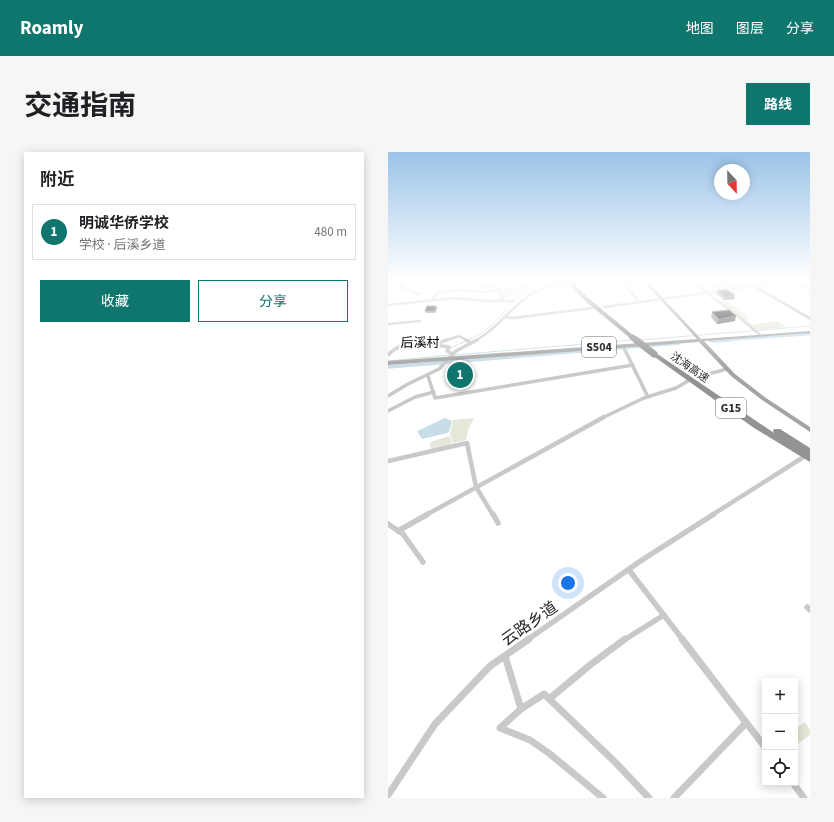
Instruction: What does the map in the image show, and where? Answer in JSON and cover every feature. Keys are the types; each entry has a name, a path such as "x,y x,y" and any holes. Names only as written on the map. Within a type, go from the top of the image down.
{"highway":[{"name":"沈海高速","path":"600,310 656,354 757,426 807,455"}],"main road":[{"path":"674,310 727,369 764,399 810,430"},
{"name":"S504","path":"388,363 451,355 623,346 699,337 810,332"},
{"path":"699,337 753,387 810,425"}],"street":[{"path":"504,317 512,318 576,310"},
{"path":"729,310 760,335"},
{"path":"795,310 810,319"},
{"path":"388,396 408,384 428,376 441,367 451,355 469,341 488,334 510,312"},
{"path":"388,324 420,321"},
{"path":"432,345 459,336 469,341"},
{"path":"388,355 399,345 417,343 449,347 447,351 451,355"},
{"path":"623,346 648,397"},
{"path":"428,376 436,398 633,365"},
{"path":"697,377 727,369"},
{"path":"398,531 597,420 648,397 676,388 688,381"},
{"path":"388,411 415,397 434,392"},
{"path":"388,461 468,443 476,487 498,523"},
{"name":"云路乡道","path":"388,795 435,724 490,666 628,570 807,455"},
{"path":"388,524 403,534 423,562"},
{"path":"628,570 762,743"},
{"path":"549,699 579,672 664,615"},
{"path":"505,656 521,709"},
{"path":"603,798 530,740 500,728 521,709 544,694 616,763 649,798"},
{"path":"674,798 746,723"},
{"path":"795,786 804,798"}],"shaded area":[{"path":"732,310 739,310 749,318 746,319 752,325 777,321 786,327 755,330"},
{"path":"474,418 468,430 466,440 453,443 450,434 453,420"},
{"path":"450,436 452,444 431,450 430,442"},
{"path":"805,722 810,730 810,735 798,744 798,727"}],"water":[{"path":"445,418 452,421 449,432 422,439 417,431"}],"building":[{"path":"729,310 736,316 719,319 712,312"}],"waterway":[{"path":"450,348 477,336 492,325 505,310"},
{"path":"641,340 810,326"},
{"path":"724,340 810,334"},
{"path":"454,355 633,340"},
{"path":"711,341 724,340"},
{"path":"714,341 724,340"},
{"path":"724,340 729,340"},
{"path":"388,367 679,343"},
{"path":"388,361 450,355"}],"place":[{"name":"明诚华侨学校","path":"460,375"}],"district":[{"name":"后溪村","path":"420,342"}]}
